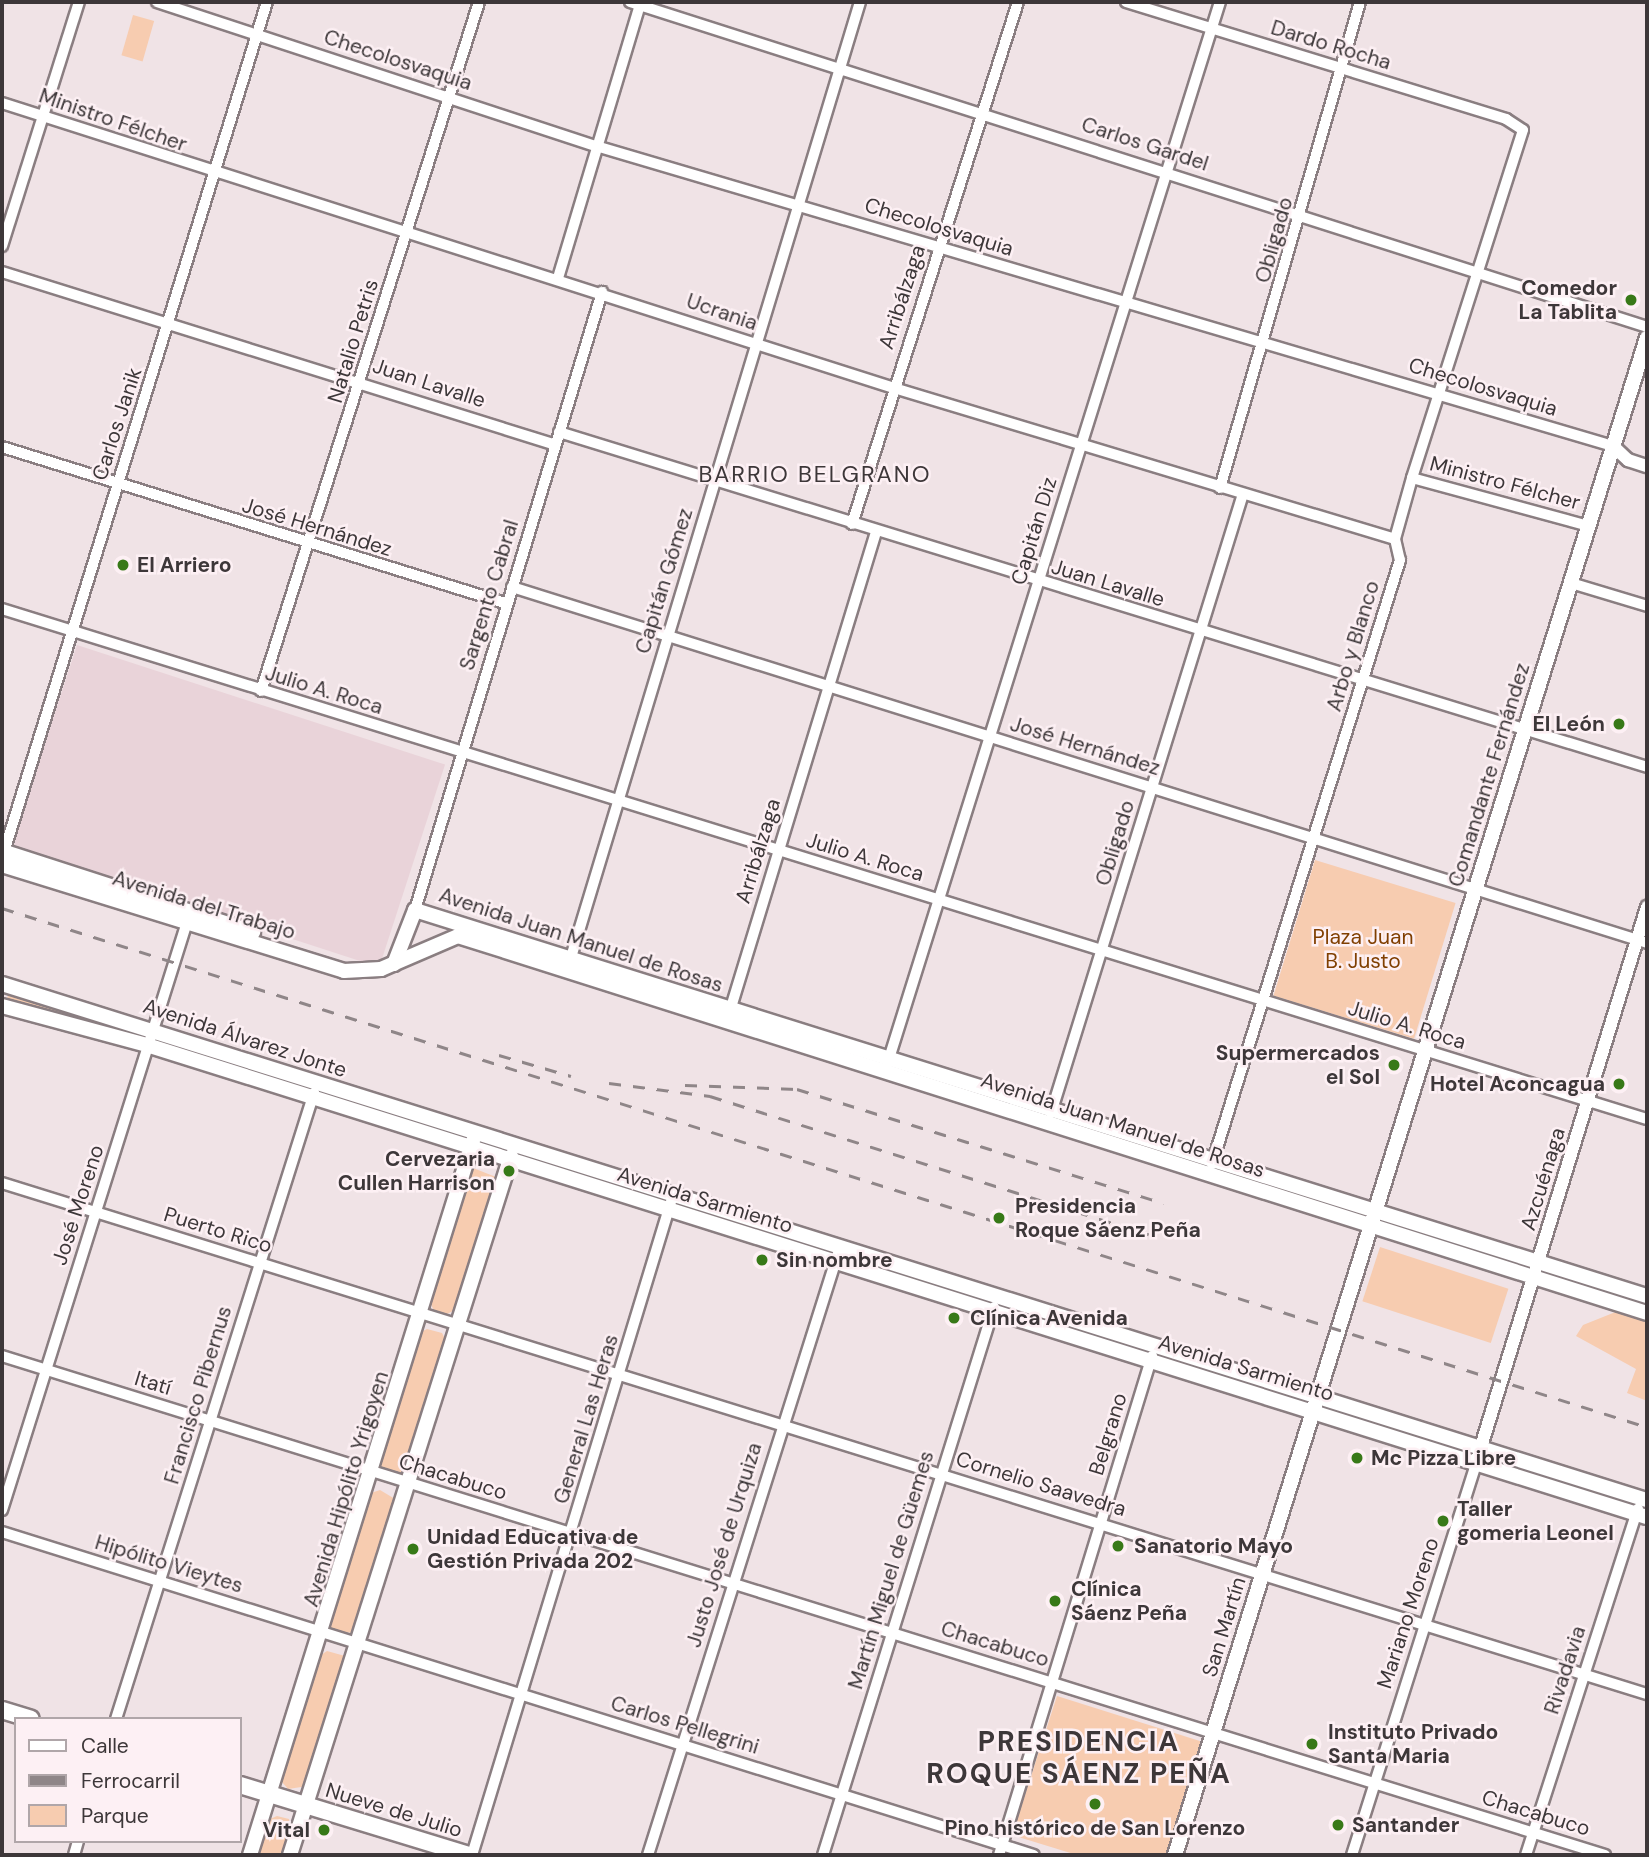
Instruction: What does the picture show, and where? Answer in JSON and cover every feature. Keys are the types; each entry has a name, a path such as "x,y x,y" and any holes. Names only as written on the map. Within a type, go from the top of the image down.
{"main road":[{"name":"Comandante Fernández","path":"1371,1226 1647,338"},
{"name":"Avenida del Trabajo","path":"2,856 344,971 371,971 394,964"},
{"name":"Avenida Juan Manuel de Rosas","path":"394,964 415,910 568,965 1050,1117 1211,1167 1375,1211 1647,1296"},
{"path":"449,920 453,938"},
{"path":"404,938 415,950 428,953"},
{"name":"Avenida Juan Manuel de Rosas","path":"394,964 428,953 453,938 568,965"},
{"name":"Avenida Álvarez Jonte","path":"2,984 476,1133"},
{"name":"Avenida Álvarez Jonte","path":"2,1006 150,1046 471,1149"},
{"name":"Avenida Sarmiento","path":"476,1133 1155,1346 1476,1463 1642,1516"},
{"name":"Avenida Hipólito Yrigoyen","path":"250,1855 324,1633 476,1133"},
{"path":"290,1855 514,1145"},
{"name":"Avenida Sarmiento","path":"471,1149 1150,1361 1480,1448 1644,1499"},
{"name":"Avenida Juan Manuel de Rosas","path":"1211,1167 1371,1226 1647,1313"},
{"name":"San Martín","path":"1175,1855 1371,1226"},
{"path":"2,1710 25,1717"},
{"name":"Nueve de Julio","path":"242,1785 471,1855"}],"street":[{"path":"2,246 79,2"},
{"name":"Checolosvaquia","path":"157,2 449,95 596,146 797,203 1613,446"},
{"name":"Carlos Janik","path":"2,856 169,325 212,174 267,2"},
{"name":"Natalio Petris","path":"261,691 362,382 405,232 479,2"},
{"name":"Capitán Gómez","path":"568,965 754,344 860,2"},
{"name":"Arribálzaga","path":"852,524 1018,2"},
{"name":"Dardo Rocha","path":"1126,2 1506,119 1523,130"},
{"name":"Capitán Diz","path":"887,1065 1220,2"},
{"name":"Obligado","path":"1220,488 1302,214 1360,2"},
{"path":"558,278 637,3"},
{"name":"Carlos Gardel","path":"637,3 1302,214 1647,327"},
{"name":"Ministro Félcher","path":"2,103 212,174"},
{"name":"Arbo y Blanco","path":"1211,1167 1400,560 1395,539 1412,478 1475,272 1523,130"},
{"name":"Ucrania","path":"212,174 558,278 754,344 1220,488"},
{"name":"Juan Lavalle","path":"2,272 362,382 556,445"},
{"name":"Sargento Cabral","path":"415,910 505,603 602,292"},
{"name":"Juan Lavalle","path":"559,432 713,483 1647,768"},
{"path":"1613,446 1628,460 1647,466"},
{"name":"José Hernández","path":"2,447 118,486 505,603"},
{"name":"Ministro Félcher","path":"1412,478 1589,526"},
{"path":"1220,488 1395,539"},
{"name":"Obligado","path":"1050,1117 1242,494"},
{"name":"Arribálzaga","path":"728,1015 876,532"},
{"path":"1571,583 1647,606"},
{"name":"José Hernández","path":"512,587 1642,941"},
{"name":"Julio A. Roca","path":"2,609 1647,1119"},
{"name":"Azcuénaga","path":"1476,1463 1588,1101 1642,941 1647,907"},
{"name":"José Moreno","path":"2,1510 155,1031 188,917"},
{"name":"Francisco Pibernus","path":"117,1717 317,1083"},
{"name":"Puerto Rico","path":"2,1183 423,1313"},
{"name":"General Las Heras","path":"471,1855 572,1534 673,1195"},
{"name":"Justo José de Urquiza","path":"648,1855 840,1247"},
{"name":"Martín Miguel de Güemes","path":"823,1855 997,1296"},
{"name":"Cornelio Saavedra","path":"423,1313 1102,1522 1647,1694"},
{"name":"Belgrano","path":"1000,1850 1155,1346"},
{"name":"Itatí","path":"2,1356 372,1471"},
{"name":"Mariano Moreno","path":"1352,1855 1476,1463"},
{"name":"Chacabuco","path":"372,1471 1605,1855"},
{"name":"Rivadavia","path":"1527,1855 1583,1674 1642,1516 1644,1499"},
{"name":"Hipólito Vieytes","path":"2,1532 324,1633"},
{"name":"Carlos Pellegrini","path":"324,1633 522,1693 681,1746 842,1793 1000,1850 1034,1855"}],"shaded area":[{"path":"77,645 445,765 379,967 11,848"}],"green space":[{"path":"133,15 154,21 143,61 121,55"},
{"name":"Plaza Juan B. Justo","path":"1315,860 1456,903 1414,1039 1273,996"},
{"path":"9,992 134,1030 132,1037 7,999"},
{"path":"473,1168 496,1177 455,1310 447,1314 434,1311 430,1302"},
{"path":"1380,1247 1508,1289 1491,1343 1362,1301"},
{"path":"1618,1311 1647,1320 1647,1401 1627,1393 1636,1369 1576,1336 1583,1325"},
{"path":"427,1329 442,1333 446,1341 406,1471 400,1475 382,1469 380,1462 421,1332"},
{"path":"380,1490 395,1499 354,1633 334,1631 330,1626 371,1493"},
{"path":"327,1651 345,1656 346,1662 308,1786 288,1789 282,1782 321,1655"},
{"path":"1057,1696 1203,1742 1167,1855 1077,1855 1012,1835"},
{"path":"277,1816 289,1819 291,1831 284,1855 257,1855 268,1820"}],"railway":[{"path":"2,908 1647,1427"},
{"path":"499,1055 571,1076"},
{"path":"609,1083 710,1096 1149,1234"},
{"path":"685,1085 797,1089 1164,1203"}],"place":[{"name":"Comedor La Tablita","path":"1631,300"},
{"name":"El Arriero","path":"123,565"},
{"name":"El León","path":"1619,724"},
{"name":"Supermercados el Sol","path":"1394,1065"},
{"name":"Hotel Aconcagua","path":"1619,1084"},
{"name":"Cervezaria Cullen Harrison","path":"509,1171"},
{"name":"Presidencia Roque Sáenz Peña","path":"999,1218"},
{"name":"Sin nombre","path":"762,1260"},
{"name":"Clínica Avenida","path":"954,1318"},
{"name":"Mc Pizza Libre","path":"1357,1458"},
{"name":"Taller gomeria Leonel","path":"1443,1521"},
{"name":"Sanatorio Mayo","path":"1118,1546"},
{"name":"Unidad Educativa de Gestión Privada 202","path":"413,1549"},
{"name":"Clínica Sáenz Peña","path":"1055,1601"},
{"name":"Instituto Privado Santa Maria","path":"1312,1744"},
{"name":"Pino histórico de San Lorenzo","path":"1095,1804"},
{"name":"Santander","path":"1338,1825"},
{"name":"Vital","path":"324,1830"}],"district":[{"name":"BARRIO BELGRANO","path":"815,474"},
{"name":"PRESIDENCIA ROQUE SÁENZ PEÑA","path":"1079,1758"}]}
